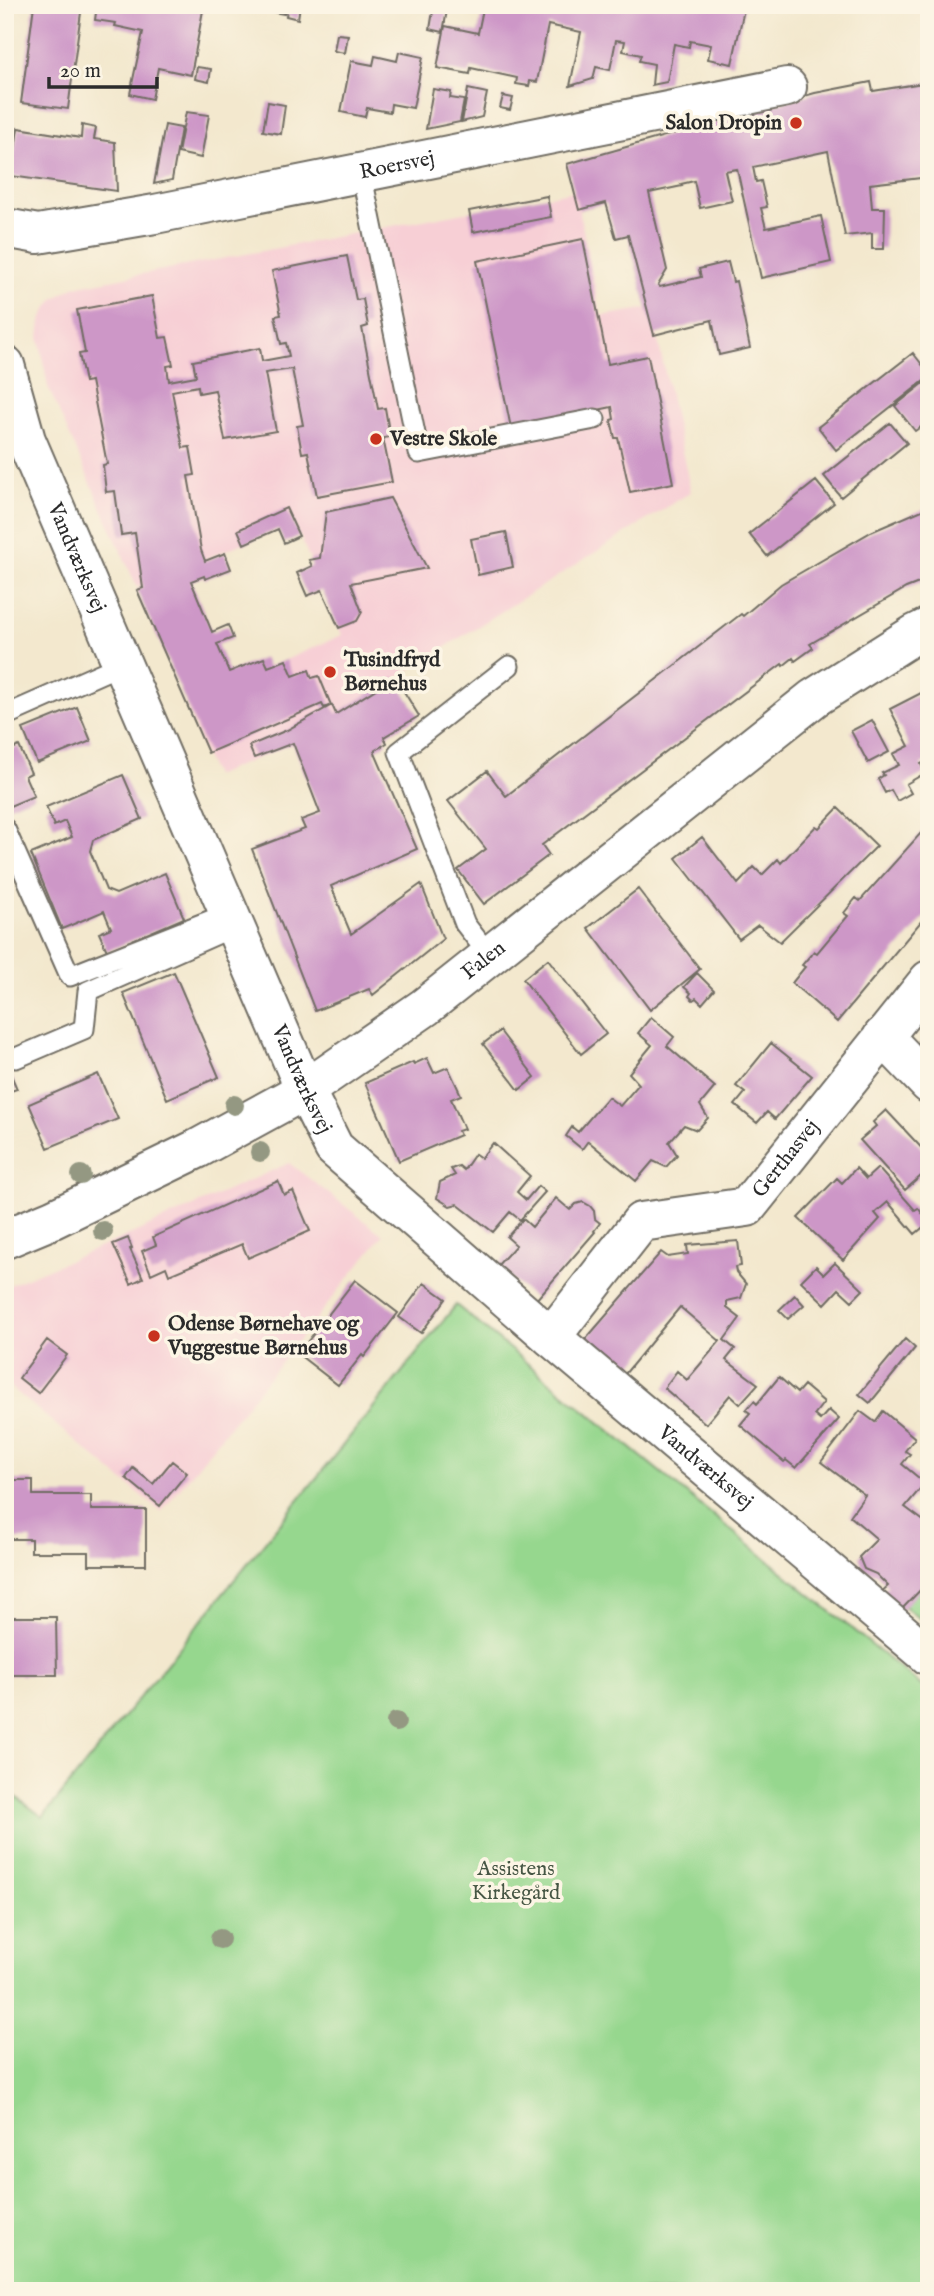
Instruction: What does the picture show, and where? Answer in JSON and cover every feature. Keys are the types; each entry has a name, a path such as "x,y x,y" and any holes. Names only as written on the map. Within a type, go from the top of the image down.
{"street":[{"name":"Roersvej","path":"5,228 38,234 155,214 787,87"},
{"name":"Vandværksvej","path":"5,365 26,440 305,1090 334,1148 551,1337 929,1656"},
{"name":"Falen","path":"5,1239 197,1149 305,1090 425,1007 814,698 929,627"},
{"name":"Gerthasvej","path":"551,1337 641,1222 747,1207 929,980"},
{"path":"883,1036 929,1084"}],"lane":[{"path":"361,172 419,453 595,419"},
{"path":"5,718 122,664"},
{"path":"489,955 465,924 399,752 509,666"},
{"path":"5,829 70,976 232,920"},
{"path":"16,1058 84,1029 88,991 232,920"}],"shaded area":[{"name":"Vestre Skole","path":"575,191 601,316 651,308 691,492 293,743 214,776 186,704 342,635 294,522 137,587 48,387 39,337 46,310 54,299 74,287"},
{"name":"Odense Børnehave og Vuggestue Børnehus","path":"289,1163 383,1235 161,1512 9,1386 5,1390 5,1287"}],"green space":[{"name":"Assistens Kirkegård","path":"456,1305 929,1692 929,2291 5,2291 5,1789 43,1817"},
{"path":"929,1580 929,1626 903,1606"}],"building":[{"path":"34,5 82,5 68,109 21,103"},
{"path":"97,5 204,5 191,75 158,68 152,99 130,94 143,32 115,26 116,23 95,20"},
{"path":"269,5 286,5 284,14 268,11"},
{"path":"288,5 300,5 298,19 286,16"},
{"path":"434,5 448,5 443,32 430,29"},
{"path":"471,5 745,5 732,64 708,59 711,45 690,41 689,47 674,44 667,82 652,85 654,64 639,61 641,55 623,51 625,41 616,40 610,70 596,67 593,79 570,86 581,32 548,25 537,82 530,81 529,86 516,84 517,78 471,68 470,74 437,68 445,26 478,33 483,9"},
{"path":"337,34 348,35 345,53 334,51"},
{"path":"399,52 423,57 413,108 391,104 390,112 367,108 365,117 341,112 351,61 373,65 375,56 397,61"},
{"path":"197,67 211,69 209,82 195,79"},
{"path":"871,82 873,91 929,82 929,177 870,184 872,208 885,208 884,249 872,249 872,233 845,236 828,151 753,167 756,182 761,181 767,207 761,208 766,228 821,216 831,262 761,278 737,169 725,171 732,201 700,208 694,181 649,193 667,270 658,285 660,287 701,277 699,269 728,262 733,282 736,281 750,348 719,355 712,320 654,335 628,235 616,238 606,203 579,210 567,164 815,93"},
{"path":"433,89 451,92 450,98 464,100 460,122 426,129"},
{"path":"468,89 487,93 482,117 462,122"},
{"path":"503,96 513,98 510,110 500,108"},
{"path":"268,102 285,105 281,134 263,131"},
{"path":"186,112 209,115 201,158 178,153"},
{"path":"82,125 96,128 94,139 115,142 117,191 11,176 18,128 81,138"},
{"path":"165,125 181,128 172,180 154,184"},
{"path":"547,196 551,217 473,232 469,211"},
{"path":"583,239 608,364 648,356 673,483 630,492 618,438 615,438 611,420 614,419 612,407 511,428 477,261"},
{"path":"347,256 356,300 363,299 368,326 362,328 378,409 385,408 390,437 383,438 392,482 317,496 308,452 302,453 297,426 303,425 292,369 265,373 276,431 225,440 215,390 199,393 198,386 172,391 183,448 190,447 195,475 188,476 201,550 205,561 225,553 231,569 205,579 204,576 191,581 212,632 228,625 233,638 217,644 229,672 264,658 268,667 286,660 293,676 309,670 312,678 319,676 331,705 324,708 322,704 208,753 137,590 143,588 135,533 121,535 115,491 106,492 103,465 107,464 91,381 85,382 79,354 85,353 77,310 152,296 160,338 167,337 173,365 167,366 169,381 196,376 193,361 260,348 262,361 289,356 286,343 281,344 275,316 281,315 272,271"},
{"path":"913,353 924,367 929,363 929,377 836,450 818,427"},
{"path":"929,379 929,421 915,431 895,406"},
{"path":"890,423 907,443 841,497 824,476"},
{"path":"816,481 834,503 767,556 749,534"},
{"path":"390,498 427,568 351,583 362,612 357,621 339,628 322,590 307,596 297,573 312,566 309,560 320,558 326,512"},
{"path":"929,507 929,579 906,588 810,644 813,648 795,661 793,658 783,666 782,664 542,845 549,855 484,904 458,870 486,849 448,801 487,771 506,796 741,614 743,616 781,584 871,532"},
{"path":"286,508 299,536 284,543 278,529 244,544 238,530"},
{"path":"506,532 513,567 478,575 471,539"},
{"path":"395,677 419,716 384,737 387,743 374,751 417,849 331,886 351,934 421,884 443,939 373,995 369,989 315,1011 252,849 305,829 301,820 320,813 293,743 254,758 249,746 287,730 332,705 336,714"},
{"path":"929,689 929,760 921,764 925,773 906,784 911,793 897,801 891,790 885,793 878,779 884,775 882,773 899,765 893,754 909,746 890,709"},
{"path":"77,707 91,741 37,763 23,729"},
{"path":"872,720 889,752 868,763 851,731"},
{"path":"19,746 31,773 25,776 34,796 5,808 5,752"},
{"path":"123,775 142,819 93,840 90,851 106,890 116,894 165,873 184,918 107,951 99,933 111,928 104,911 62,929 31,854 72,837 65,821 54,826 46,807"},
{"path":"838,808 877,846 780,942 758,925 739,939 676,858 702,837 738,884 754,867 762,875 778,859 781,863 816,826 819,828"},
{"path":"929,824 929,912 837,1022 792,983 805,967 802,965 814,951 817,953 848,916 844,913 856,898 860,901"},
{"path":"638,889 700,969 650,1010 588,928"},
{"path":"548,959 606,1034 581,1054 523,979"},
{"path":"174,972 219,1077 167,1099 123,993"},
{"path":"697,973 714,990 702,1004 696,998 693,1000 689,996 691,993 684,987"},
{"path":"651,1017 674,1037 667,1046 715,1087 700,1105 708,1118 697,1130 684,1125 669,1142 677,1155 666,1167 653,1161 636,1181 588,1141 582,1149 566,1136 572,1127 578,1132 608,1097 620,1106 639,1084 629,1073 652,1045 638,1033"},
{"path":"500,1031 535,1077 519,1090 483,1044"},
{"path":"771,1043 812,1076 775,1119 767,1112 757,1123 735,1105 745,1093 736,1086"},
{"path":"427,1058 434,1073 448,1067 461,1095 451,1099 464,1129 458,1131 460,1135 399,1161 365,1083"},
{"path":"5,1061 17,1089 5,1093"},
{"path":"98,1074 118,1119 48,1148 29,1104"},
{"path":"886,1110 929,1156 929,1169 905,1190 860,1140 876,1126 873,1122"},
{"path":"493,1143 530,1176 517,1192 526,1200 538,1186 545,1192 520,1220 510,1212 493,1232 457,1204 450,1206 437,1198 440,1182 455,1175 451,1169 459,1166 464,1170 475,1154 481,1158"},
{"path":"856,1168 866,1179 878,1168 915,1210 918,1208 922,1213 929,1207 929,1225 915,1234 888,1202 875,1213 880,1219 843,1260 798,1218 837,1178 842,1183"},
{"path":"278,1181 284,1195 293,1191 310,1231 248,1258 242,1244 169,1275 166,1267 151,1274 142,1251 156,1245 153,1237"},
{"path":"556,1198 570,1210 583,1202 590,1206 595,1219 600,1223 536,1300 497,1266 516,1245 507,1237 523,1219 532,1227"},
{"path":"128,1238 143,1278 131,1284 113,1244"},
{"path":"738,1241 741,1266 735,1267 746,1284 741,1298 727,1301 727,1308 740,1318 724,1340 735,1349 726,1360 758,1384 740,1404 730,1395 706,1424 664,1388 677,1371 687,1380 720,1341 680,1307 625,1374 585,1340 661,1252 668,1257 688,1254 687,1245"},
{"path":"835,1263 863,1290 852,1301 839,1289 825,1304 801,1281 816,1266 824,1274"},
{"path":"355,1280 398,1313 338,1385 298,1354"},
{"path":"424,1283 446,1299 421,1333 399,1317"},
{"path":"795,1295 804,1305 788,1319 779,1310"},
{"path":"905,1339 915,1348 870,1403 859,1394"},
{"path":"47,1340 67,1355 38,1393 19,1378"},
{"path":"779,1377 797,1393 804,1385 824,1402 814,1415 820,1420 829,1410 839,1419 796,1468 786,1460 784,1462 740,1425 750,1413 746,1410 754,1401 757,1404"},
{"path":"860,1411 875,1422 883,1411 915,1438 905,1451 910,1454 902,1464 925,1483 905,1507 925,1522 929,1518 929,1564 926,1567 929,1569 929,1581 899,1612 880,1593 888,1586 876,1574 864,1569 859,1557 877,1539 850,1516 865,1495 821,1462"},
{"path":"172,1461 187,1473 160,1506 126,1478 133,1468 153,1484"},
{"path":"5,1480 33,1480 33,1495 91,1495 91,1510 146,1510 146,1565 89,1565 89,1552 31,1552 31,1539 5,1539"},
{"path":"5,1617 56,1617 57,1675 5,1675"}],"place":[{"name":"Salon Dropin","path":"796,123"},
{"name":"Vestre Skole","path":"376,439"},
{"name":"Tusindfryd Børnehus","path":"330,672"},
{"name":"Odense Børnehave og Vuggestue Børnehus","path":"154,1336"}]}
